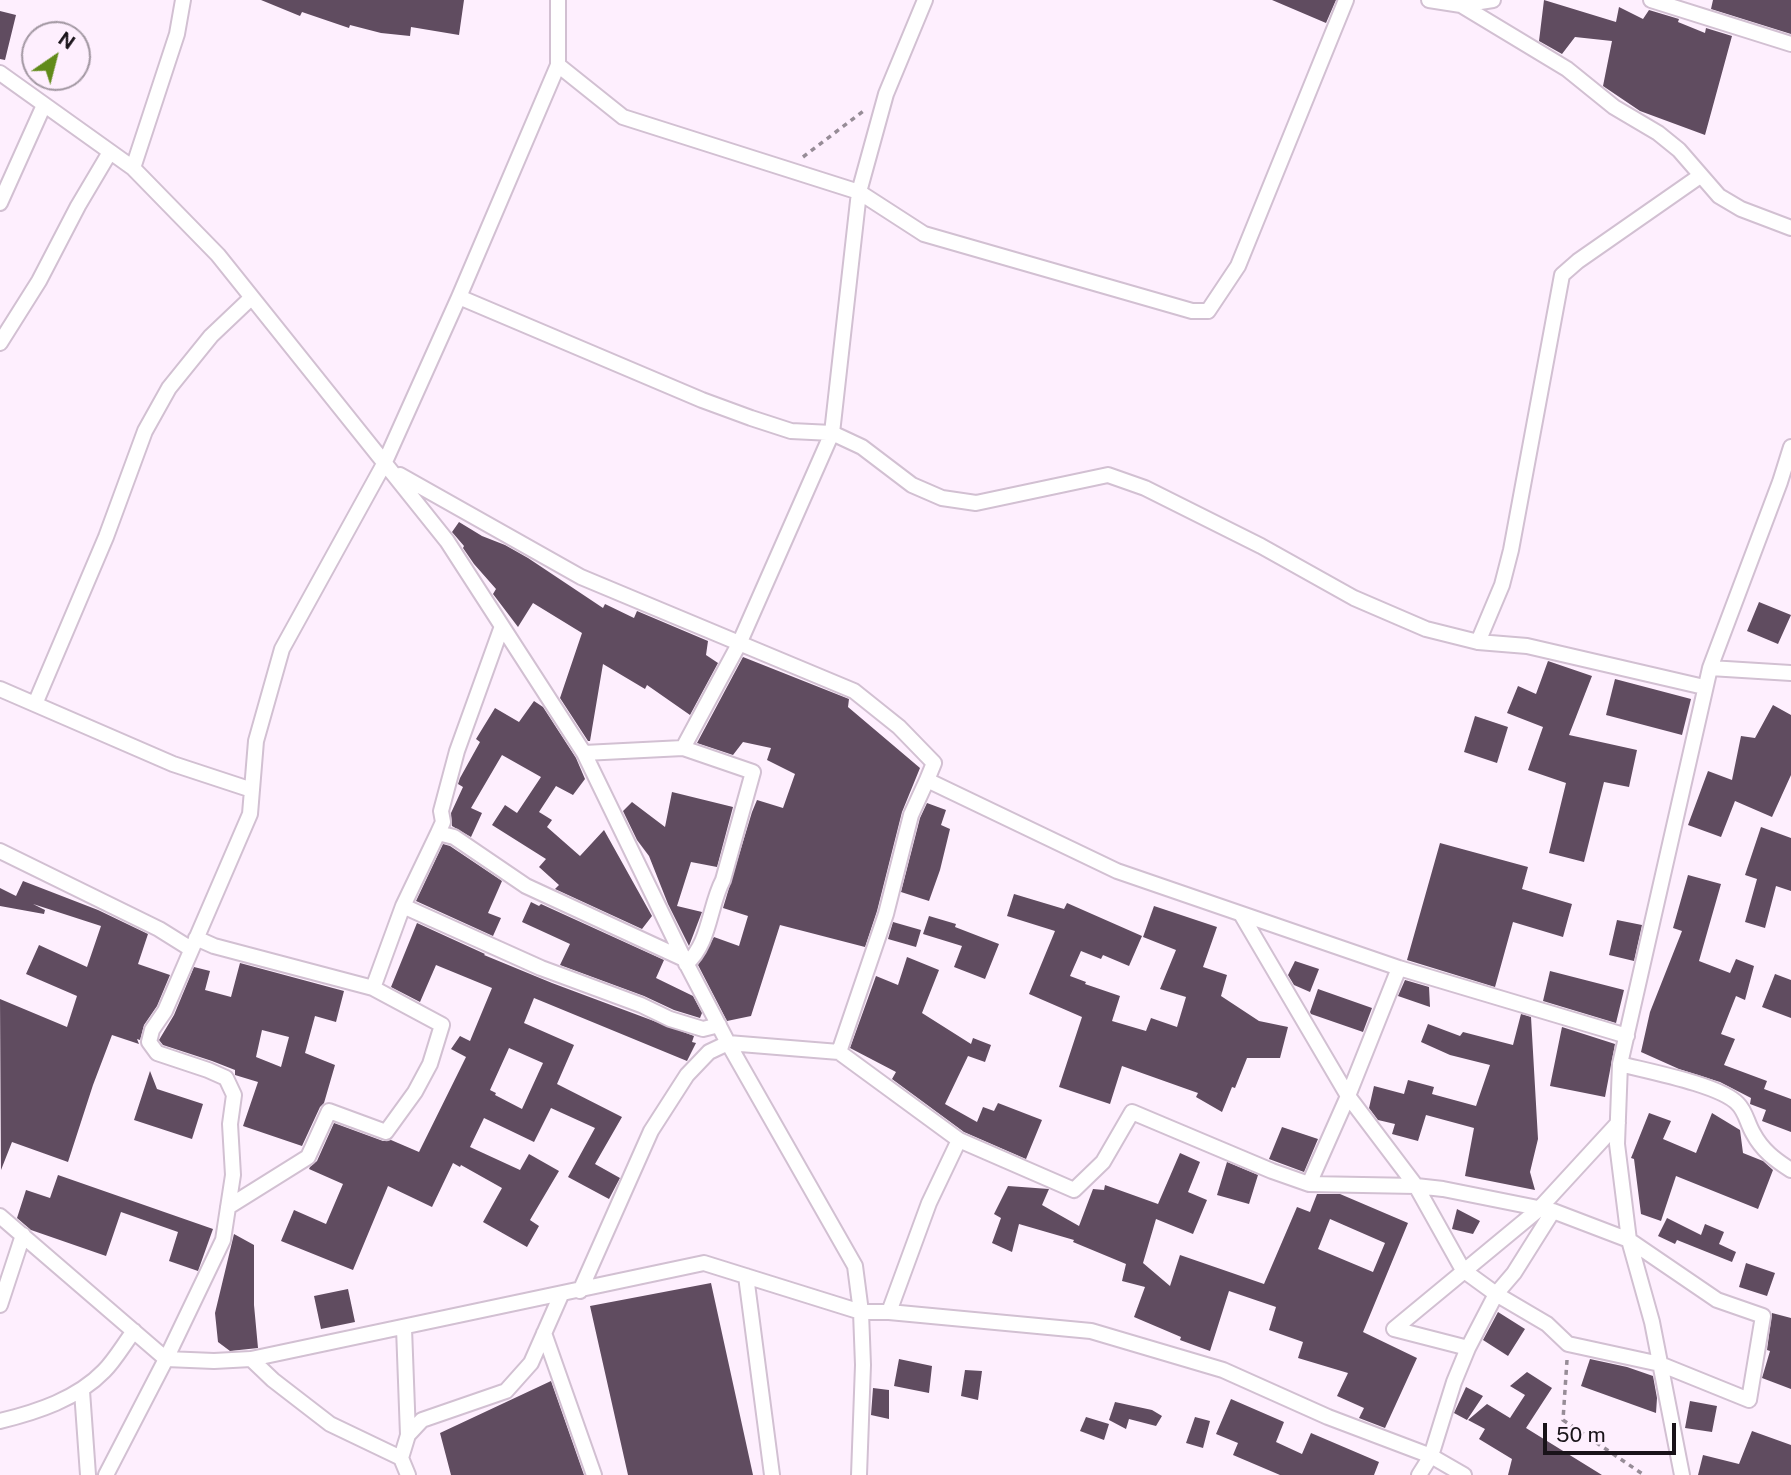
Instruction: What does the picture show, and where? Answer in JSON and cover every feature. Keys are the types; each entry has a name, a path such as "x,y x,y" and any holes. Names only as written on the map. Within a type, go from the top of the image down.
{"street":[{"path":"133,168 177,34 183,0"},
{"path":"106,1475 223,1240 233,1175 230,1124 234,1095 226,1078 158,1053 149,1042 250,814 256,741 282,649 384,464 558,65 558,0"},
{"path":"683,748 739,644 832,433 859,192 886,94 925,0"},
{"path":"558,65 623,117 859,192 924,234 1192,312 1208,311 1238,266 1346,0"},
{"path":"1429,0 1461,5 1493,0"},
{"path":"1651,0 1791,44"},
{"path":"1461,5 1567,69 1614,107 1658,133 1679,150 1719,196 1791,228"},
{"path":"0,73 133,168 218,255 447,541 584,753 728,1043 855,1266 861,1312 863,1365 859,1475"},
{"path":"0,203 44,105"},
{"path":"0,343 39,281 78,205 110,152"},
{"path":"1478,642 1502,585 1511,550 1562,275 1577,261 1700,176"},
{"path":"459,297 702,400 751,418 791,431 832,433 862,447 912,485 942,498 976,503 1108,475 1146,488 1261,546 1354,598 1426,629 1478,642 1527,646 1704,687"},
{"path":"35,704 106,537 145,431 169,388 211,336 251,298"},
{"path":"1682,1475 1652,1322 1629,1240 1617,1144 1620,1064 1704,687 1791,447"},
{"path":"384,464 410,482 581,577 854,691 899,727 934,762 911,815 886,914 839,1052"},
{"path":"373,988 403,906 443,822 441,810 457,751 502,626"},
{"path":"1710,668 1791,673"},
{"path":"0,689 173,764 252,790"},
{"path":"584,753 683,748 753,772 701,947 685,961"},
{"path":"927,780 1117,871 1399,968 1627,1036"},
{"path":"438,833 454,836 526,886 685,961"},
{"path":"0,851 194,944 214,946 373,988 442,1025 430,1064 386,1132 329,1111 308,1157 228,1207"},
{"path":"403,906 541,968 641,1005 670,1019 703,1029 719,1025"},
{"path":"580,1291 652,1130 687,1075 709,1052 728,1043 839,1052 959,1140 1074,1190 1103,1162 1132,1112 1309,1184 1416,1186 1443,1189 1546,1210 1629,1240 1717,1300 1763,1316 1749,1400 1660,1364 1568,1344 1547,1324 1496,1294 1463,1270 1416,1186 1348,1096 1241,914"},
{"path":"1309,1184 1348,1096 1399,968"},
{"path":"1620,1064 1692,1083 1731,1097 1745,1113 1763,1149 1791,1170"},
{"path":"1419,1475 1431,1456 1454,1382 1468,1348 1496,1294 1514,1273 1546,1210 1618,1123"},
{"path":"889,1312 929,1203 959,1140"},
{"path":"1468,1348 1394,1329 1463,1270 1546,1210"},
{"path":"0,1216 166,1359 251,1359 704,1263 861,1312 889,1312 1091,1331 1223,1370 1328,1417 1431,1456 1464,1475"},
{"path":"0,1304 23,1236"},
{"path":"746,1276 772,1475"},
{"path":"408,1435 422,1420 506,1391 531,1363 561,1295"},
{"path":"404,1328 408,1435 401,1458 408,1475"},
{"path":"0,1420 26,1415 82,1391 106,1370 134,1331"},
{"path":"544,1333 594,1475"},
{"path":"251,1359 330,1424 401,1458"},
{"path":"82,1391 88,1475"}],"path":[{"path":"788,169 886,94"},
{"path":"1568,1344 1563,1420 1644,1475"}],"building":[{"path":"261,0 464,0 459,35 411,27 410,36 381,33 350,25 349,28 302,12 300,16"},
{"path":"1272,0 1336,0 1326,23"},
{"path":"1544,0 1616,22 1619,7 1643,19 1649,10 1679,19 1678,22 1705,33 1706,28 1732,36 1705,135 1640,111 1603,86 1612,41 1575,37 1562,54 1539,41"},
{"path":"1713,0 1791,0 1791,34 1711,9"},
{"path":"0,11 16,15 5,60 0,59"},
{"path":"459,522 528,558 603,608 605,604 634,618 637,611 708,641 706,655 718,663 690,715 647,685 645,689 603,664 588,741 560,698 582,633 533,603 518,627 493,594 496,589 474,564 452,532"},
{"path":"1759,602 1791,615 1778,644 1747,631"},
{"path":"743,657 849,699 848,707 920,768 902,812 865,947 780,925 751,1016 727,1021 698,965 714,937 739,946 748,916 723,908 752,812 757,800 783,808 795,774 767,760 771,748 743,742 733,755 697,743"},
{"path":"1548,661 1592,676 1569,735 1637,750 1629,787 1604,782 1584,862 1549,853 1566,783 1528,770 1543,727 1507,713 1518,686 1536,694"},
{"path":"1615,679 1691,699 1682,735 1606,715"},
{"path":"534,701 543,707 576,758 585,779 573,795 556,786 539,812 552,820 547,827 580,856 604,830 652,916 642,929 555,889 559,885 539,867 546,859 492,825 505,805 517,813 541,777 502,755 471,808 482,813 471,837 452,826 451,813 463,787 458,784 460,778 480,742 476,739 495,708 519,722"},
{"path":"1773,705 1791,715 1791,775 1772,817 1735,801 1721,837 1688,825 1708,771 1732,780 1741,736 1755,738"},
{"path":"1475,716 1508,727 1497,763 1464,752"},
{"path":"672,792 733,807 717,867 691,862 677,906 702,912 689,946 668,904 649,856 637,840 623,811 632,802 665,827"},
{"path":"927,803 946,810 941,825 950,829 929,901 901,892 920,818"},
{"path":"1761,827 1791,838 1791,891 1776,886 1765,928 1745,922 1757,879 1745,875"},
{"path":"1440,843 1528,867 1522,889 1572,904 1563,937 1513,922 1495,987 1407,960"},
{"path":"443,844 502,881 488,913 501,918 493,936 416,901"},
{"path":"1688,875 1721,884 1699,961 1730,973 1736,959 1754,966 1745,1000 1736,996 1721,1034 1735,1039 1724,1065 1767,1081 1764,1089 1791,1099 1791,1132 1762,1121 1766,1110 1750,1104 1751,1098 1720,1082 1679,1069 1641,1052 1650,1012 1682,931 1673,928"},
{"path":"23,881 98,910 148,934 138,964 170,975 157,1006 144,1025 140,1040 137,1039 139,1044 112,1035 68,1162 12,1142 1,1170 0,999 67,1027 77,996 26,974 39,945 87,967 101,926 33,904 45,910 44,914 0,906 0,888 16,896"},
{"path":"1014,894 1064,909 1067,903 1142,936 1129,966 1103,955 1101,959 1081,951 1070,976 1120,996 1112,1021 1146,1031 1151,1018 1177,1027 1186,997 1160,989 1176,950 1143,937 1154,906 1217,927 1203,967 1227,975 1221,996 1259,1021 1288,1027 1280,1058 1247,1058 1222,1112 1196,1097 1198,1093 1122,1066 1110,1104 1059,1087 1082,1017 1029,994 1055,931 1007,916"},
{"path":"531,902 539,906 541,904 664,960 656,978 693,996 702,1013 700,1018 560,965 570,944 522,922"},
{"path":"929,916 956,924 955,927 999,944 985,979 954,967 962,946 923,934"},
{"path":"1617,920 1642,925 1634,961 1609,955"},
{"path":"893,922 921,930 916,947 888,939"},
{"path":"417,923 552,983 694,1036 692,1042 696,1043 687,1061 534,998 524,1023 574,1045 557,1084 622,1117 595,1164 620,1178 609,1199 568,1177 595,1128 551,1108 534,1142 484,1118 470,1147 520,1170 529,1154 559,1171 530,1220 539,1226 527,1247 483,1222 502,1188 453,1163 432,1207 388,1186 353,1270 281,1241 294,1210 326,1224 343,1184 309,1169 317,1161 334,1123 383,1141 391,1140 419,1152 466,1057 451,1049 460,1036 470,1041 492,988 436,965 420,1002 391,987","holes":["509,1048 543,1063 522,1109 490,1090"]},
{"path":"907,957 939,970 922,1013 971,1044 973,1038 991,1045 985,1062 968,1056 945,1104 977,1122 983,1107 994,1111 998,1103 1042,1120 1026,1159 964,1132 892,1079 896,1072 850,1048 876,976 898,985"},
{"path":"1295,961 1319,969 1310,992 1294,985 1288,975"},
{"path":"240,963 344,991 336,1022 315,1016 305,1053 335,1065 324,1103 302,1146 243,1126 258,1082 235,1075 235,1070 212,1061 163,1045 159,1040 174,1015 194,967 210,971 205,990 231,997","holes":["262,1030 289,1037 281,1067 256,1057"]},
{"path":"1550,971 1624,990 1616,1023 1543,1001"},
{"path":"1775,974 1791,980 1791,1018 1762,1007"},
{"path":"1405,980 1429,987 1430,1007 1398,996"},
{"path":"1318,989 1372,1008 1363,1032 1311,1014"},
{"path":"1521,1014 1531,1017 1538,1139 1530,1172 1535,1190 1465,1176 1474,1128 1426,1115 1418,1141 1392,1134 1395,1124 1378,1120 1369,1108 1374,1086 1404,1094 1408,1080 1434,1087 1432,1094 1476,1106 1490,1065 1450,1055 1421,1042 1428,1024 1460,1036 1463,1032 1513,1045"},
{"path":"1562,1027 1615,1044 1605,1097 1550,1086"},
{"path":"150,1071 157,1089 203,1104 192,1139 134,1120"},
{"path":"1649,1113 1671,1121 1663,1139 1696,1153 1712,1113 1740,1130 1743,1153 1763,1161 1773,1170 1758,1209 1676,1176 1661,1221 1641,1214 1634,1159 1631,1158"},
{"path":"1282,1127 1318,1139 1304,1172 1269,1159"},
{"path":"1180,1153 1200,1162 1188,1192 1207,1200 1193,1234 1156,1219 1143,1263 1170,1286 1180,1255 1264,1284 1297,1207 1310,1212 1317,1194 1340,1194 1408,1223 1363,1332 1417,1358 1385,1428 1359,1418 1364,1408 1337,1396 1348,1373 1298,1358 1303,1342 1269,1330 1276,1307 1229,1291 1210,1351 1180,1340 1181,1337 1134,1317 1145,1287 1122,1281 1126,1264 1073,1242 1074,1240 1019,1224 1012,1252 992,1243 1001,1218 994,1214 1008,1186 1049,1189 1042,1205 1079,1226 1093,1189 1104,1190 1105,1185 1158,1204","holes":["1330,1219 1385,1243 1373,1272 1318,1249"]},
{"path":"1227,1162 1258,1175 1249,1204 1217,1195"},
{"path":"58,1175 213,1229 198,1271 169,1261 178,1232 121,1212 106,1256 31,1230 17,1218 26,1190 50,1198"},
{"path":"1457,1209 1480,1221 1473,1234 1452,1229"},
{"path":"1667,1218 1701,1235 1705,1224 1724,1232 1719,1244 1736,1252 1732,1262 1677,1240 1675,1244 1658,1236"},
{"path":"234,1234 254,1245 254,1305 258,1348 230,1351 218,1342 215,1313"},
{"path":"1746,1263 1775,1273 1767,1296 1739,1287"},
{"path":"711,1283 753,1475 628,1475 590,1306"},
{"path":"348,1289 355,1322 321,1329 314,1296"},
{"path":"1498,1312 1525,1329 1508,1356 1483,1340"},
{"path":"1772,1313 1791,1318 1791,1389 1762,1378 1770,1351 1767,1350"},
{"path":"899,1359 932,1366 929,1393 894,1386"},
{"path":"1590,1359 1653,1376 1657,1398 1656,1413 1581,1386"},
{"path":"965,1370 982,1371 978,1400 961,1396"},
{"path":"1527,1372 1552,1388 1526,1428 1602,1475 1508,1475 1512,1459 1479,1439 1485,1429 1468,1420 1487,1404 1510,1418 1525,1395 1510,1386"},
{"path":"551,1381 584,1475 451,1475 440,1433"},
{"path":"1466,1387 1483,1396 1467,1420 1454,1413"},
{"path":"873,1388 889,1390 889,1419 871,1415"},
{"path":"1231,1399 1284,1422 1276,1442 1302,1454 1311,1433 1379,1462 1374,1475 1280,1475 1233,1455 1238,1443 1216,1434"},
{"path":"1690,1401 1717,1406 1712,1432 1685,1428"},
{"path":"1115,1402 1152,1410 1162,1416 1156,1426 1129,1419 1126,1429 1109,1420"},
{"path":"1086,1417 1109,1424 1104,1440 1080,1431"},
{"path":"1195,1417 1210,1421 1203,1448 1186,1443"},
{"path":"1752,1431 1791,1445 1791,1475 1698,1475 1703,1455 1739,1464"}]}
